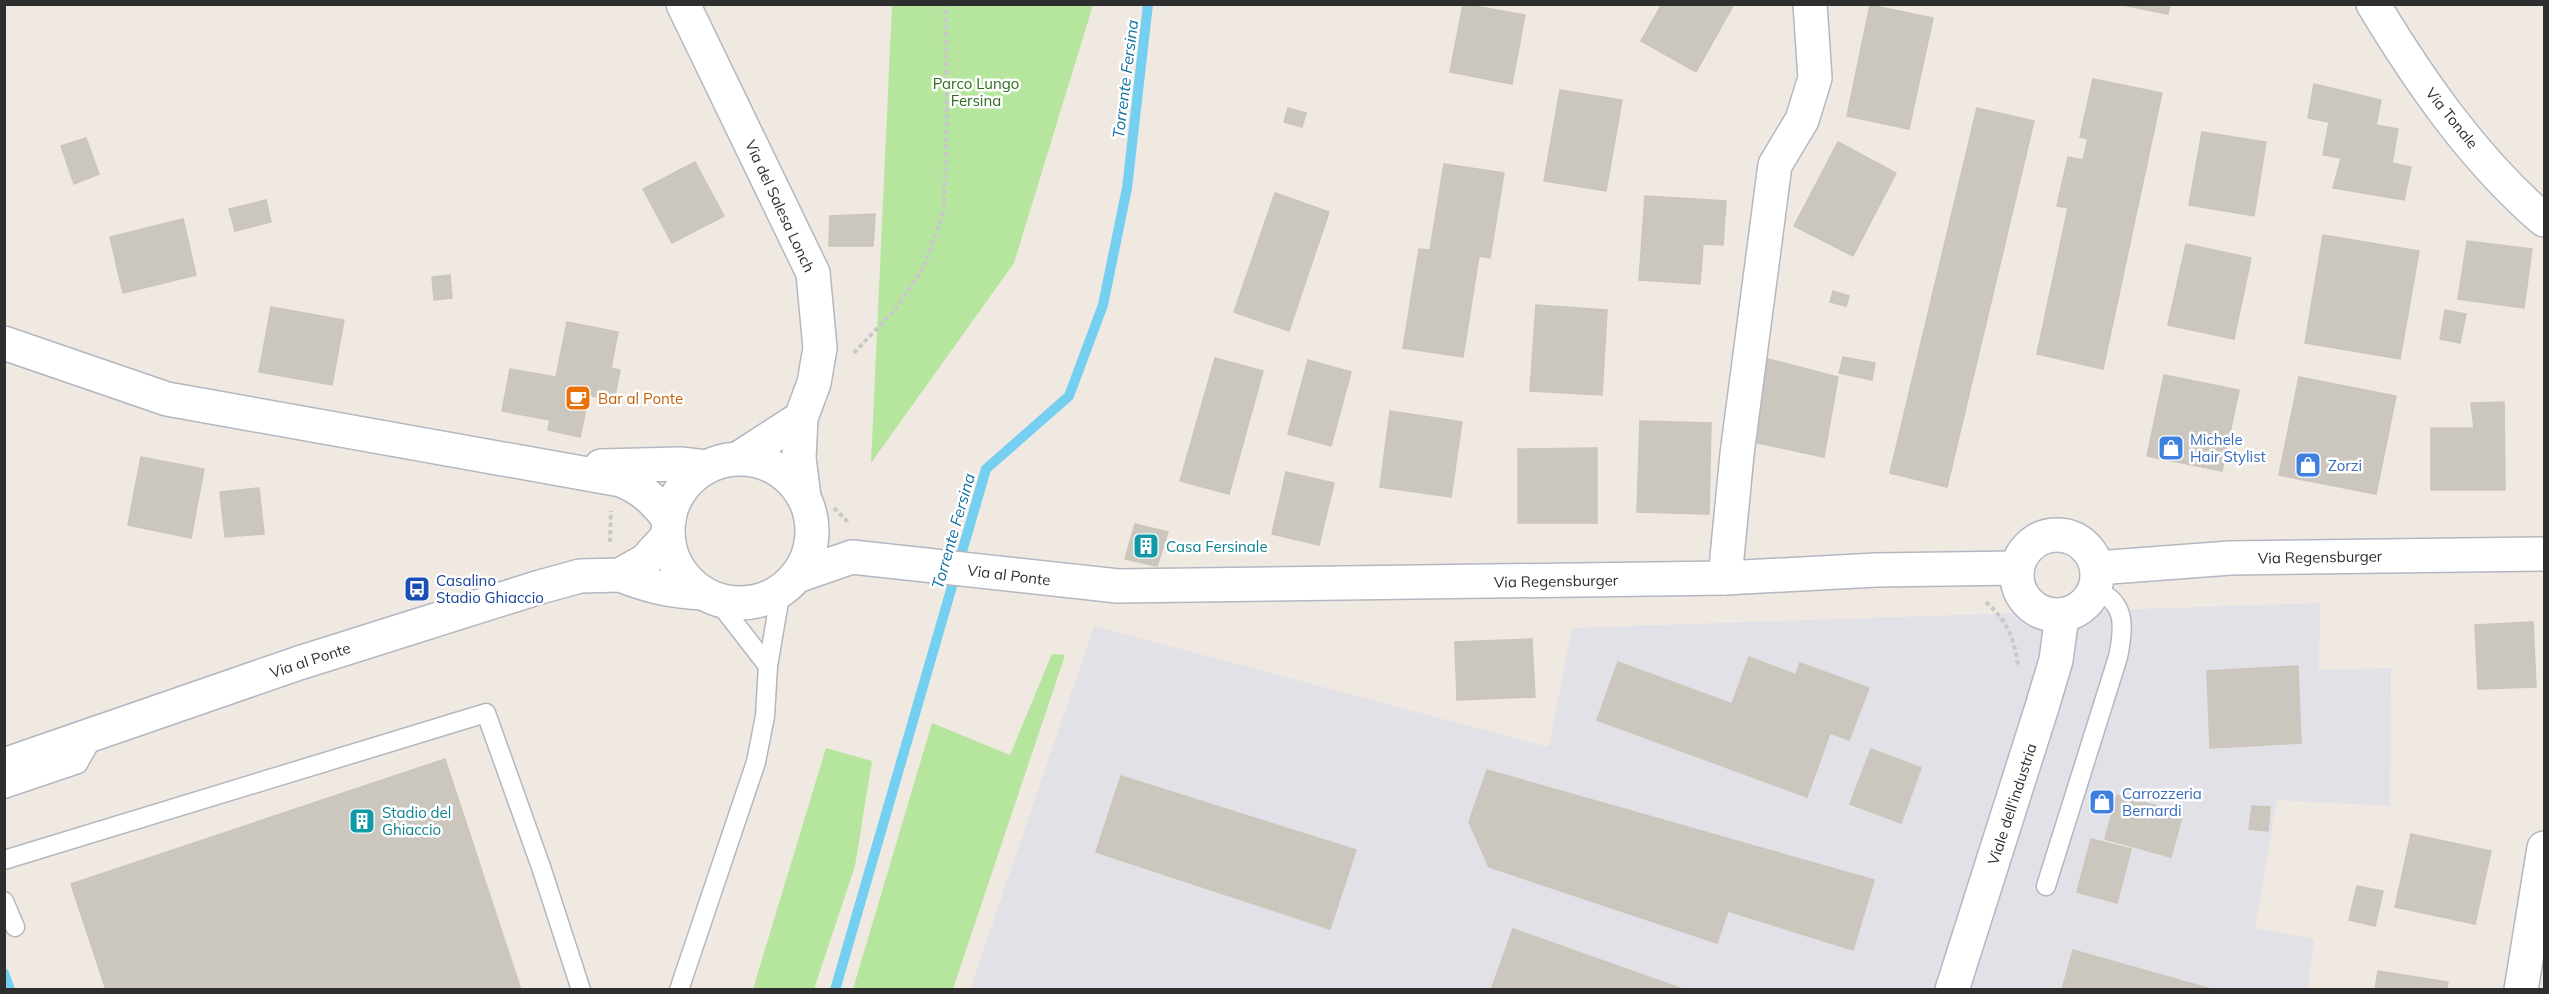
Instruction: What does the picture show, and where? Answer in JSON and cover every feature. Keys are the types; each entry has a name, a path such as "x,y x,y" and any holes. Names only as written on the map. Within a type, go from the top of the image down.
{"main road":[{"name":"Via del Salesa Lonch","path":"683,4 813,273 820,348 814,383 801,418 799,458 807,508"},
{"path":"1725,578 1737,454 1774,165 1802,120 1815,78 1810,4"},
{"name":"Via Tonale","path":"2373,4 2399,47 2450,118 2522,201 2544,220"},
{"path":"7,344 167,399 621,480 640,488 654,499 668,527 673,558 685,578 709,596 738,603 761,600 789,583 810,549 807,508"},
{"path":"558,468 680,464 707,466 739,458 801,418"},
{"path":"739,458 759,461 777,469 792,481 807,508 852,557"},
{"path":"668,527 676,498 689,479 707,466"},
{"name":"Via al Ponte","path":"4,765 299,663 580,576 615,563 645,561 668,527"},
{"path":"2052,535 2064,535 2076,540 2093,556 2096,579 2082,608 2062,616 2042,613 2030,606 2017,582 2017,568 2021,556 2029,546 2052,535"},
{"name":"Via Regensburger","path":"2096,579 2230,558 2544,554"},
{"name":"Via al Ponte","path":"789,583 852,557 1095,585"},
{"name":"Via al Ponte","path":"615,563 646,585 675,592 709,596"},
{"name":"Via Regensburger","path":"1095,585 1320,585 1725,578 1876,570 2017,568"},
{"name":"Viale dell'industria","path":"1952,990 2042,707 2055,660 2062,616"},
{"path":"2521,990 2544,848"}],"lane":[{"path":"2046,886 2118,657 2123,631 2121,610 2096,579"},
{"path":"679,990 756,762 765,716 768,666 789,583"},
{"path":"709,596 768,666"},
{"path":"4,860 486,713 541,867 581,990"},
{"path":"4,789 78,764 95,734"},
{"path":"4,901 15,927"}],"path":[{"path":"864,341 896,309 924,267 944,210 947,117 945,4"},
{"path":"612,504 609,522 615,563"}],"shaded area":[{"path":"2320,603 2319,670 2391,668 2390,806 2277,800 2255,928 2314,939 2308,989 970,990 1094,626 1549,747 1572,628"}],"green space":[{"name":"Parco Lungo Fersina","path":"892,5 1093,5 1014,263 871,463"},
{"path":"1052,654 1065,655 953,989 853,989 932,723 1010,755"},
{"path":"826,748 872,761 855,866 814,989 753,989"}],"building":[{"path":"1463,4 1525,15 1512,84 1450,72"},
{"path":"1662,4 1734,4 1696,72 1641,41"},
{"path":"2118,4 2170,4 2168,14"},
{"path":"1870,5 1933,18 1909,129 1847,116"},
{"path":"2093,79 2162,93 2103,369 2037,354 2068,208 2057,206 2068,157 2083,160 2088,139 2080,137"},
{"path":"2314,84 2381,100 2376,125 2398,129 2392,163 2411,167 2404,200 2333,188 2341,158 2323,155 2329,122 2308,118"},
{"path":"1560,90 1622,100 1606,191 1544,181"},
{"path":"1288,108 1306,113 1302,127 1284,122"},
{"path":"1977,108 2034,121 1947,487 1890,473"},
{"path":"2202,132 2266,142 2254,216 2189,205"},
{"path":"86,138 99,174 74,184 61,146"},
{"path":"1838,142 1896,173 1853,256 1794,226"},
{"path":"695,162 724,216 672,243 643,189"},
{"path":"1444,164 1504,173 1490,258 1479,256 1463,357 1403,348 1419,249 1430,250"},
{"path":"1275,193 1329,212 1289,331 1234,312"},
{"path":"1645,196 1726,201 1723,245 1703,244 1700,284 1639,280"},
{"path":"266,200 271,222 235,231 229,209"},
{"path":"875,214 873,246 829,246 830,216"},
{"path":"183,219 196,275 123,293 110,237"},
{"path":"2323,235 2419,251 2400,359 2305,343"},
{"path":"2467,241 2532,249 2524,308 2458,299"},
{"path":"2186,244 2251,258 2234,339 2168,325"},
{"path":"450,275 452,298 434,300 432,277"},
{"path":"1833,291 1849,296 1846,306 1830,302"},
{"path":"1536,305 1607,310 1602,395 1530,391"},
{"path":"271,307 344,320 332,385 259,372"},
{"path":"2445,310 2466,314 2460,343 2440,339"},
{"path":"567,322 618,332 611,368 620,370 614,401 589,395 580,437 548,430 550,420 502,411 510,369 556,377"},
{"path":"1843,357 1875,363 1872,380 1839,373"},
{"path":"1215,358 1263,371 1229,494 1180,481"},
{"path":"1764,358 1838,377 1824,457 1749,441"},
{"path":"1308,360 1351,372 1331,446 1288,434"},
{"path":"2164,375 2239,390 2222,471 2147,456"},
{"path":"2299,377 2396,396 2376,494 2279,475"},
{"path":"2504,402 2505,490 2431,490 2431,428 2474,428 2471,403"},
{"path":"1390,411 1462,422 1451,497 1380,487"},
{"path":"1640,421 1711,423 1709,514 1637,512"},
{"path":"1597,448 1597,523 1518,523 1518,449"},
{"path":"141,457 204,469 191,538 128,525"},
{"path":"1286,472 1334,483 1319,545 1272,534"},
{"path":"259,488 264,534 225,537 220,492"},
{"name":"Casa Fersinale","path":"1135,524 1168,532 1157,566 1125,559"},
{"path":"2533,622 2536,687 2478,689 2475,625"},
{"path":"1532,639 1535,697 1457,700 1455,642"},
{"path":"1749,657 1796,675 1800,663 1869,688 1849,740 1830,733 1807,797 1597,720 1618,662 1732,704"},
{"path":"2298,666 2301,743 2210,748 2207,671"},
{"path":"1871,749 1921,768 1901,823 1850,804"},
{"name":"Stadio del Ghiaccio","path":"445,759 521,990 106,990 71,884"},
{"path":"1487,770 1874,880 1853,950 1728,911 1717,943 1489,867 1469,822"},
{"path":"1121,776 1356,850 1330,929 1096,852"},
{"path":"2117,795 2183,813 2171,857 2105,839"},
{"path":"2252,806 2270,807 2268,831 2249,829"},
{"path":"2411,834 2491,851 2475,924 2395,907"},
{"path":"2091,839 2131,849 2117,903 2077,892"},
{"path":"2357,886 2383,891 2375,926 2349,920"},
{"path":"1513,929 1685,990 1491,990"},
{"path":"2073,950 2214,990 2062,990"},
{"path":"2378,971 2448,982 2446,990 2375,990"}],"waterway":[{"name":"Torrente Fersina","path":"835,990 986,469 1069,396 1103,305 1127,188 1148,4"},
{"path":"4,973 10,990"}],"place":[{"name":"Bar al Ponte","path":"578,398"},
{"name":"Michele Hair Stylist","path":"2171,448"},
{"name":"Zorzi","path":"2308,465"},
{"name":"Casa Fersinale","path":"1146,546"},
{"name":"Casalino Stadio Ghiaccio","path":"417,589"},
{"name":"Carrozzeria Bernardi","path":"2102,802"},
{"name":"Stadio del Ghiaccio","path":"362,821"}]}
